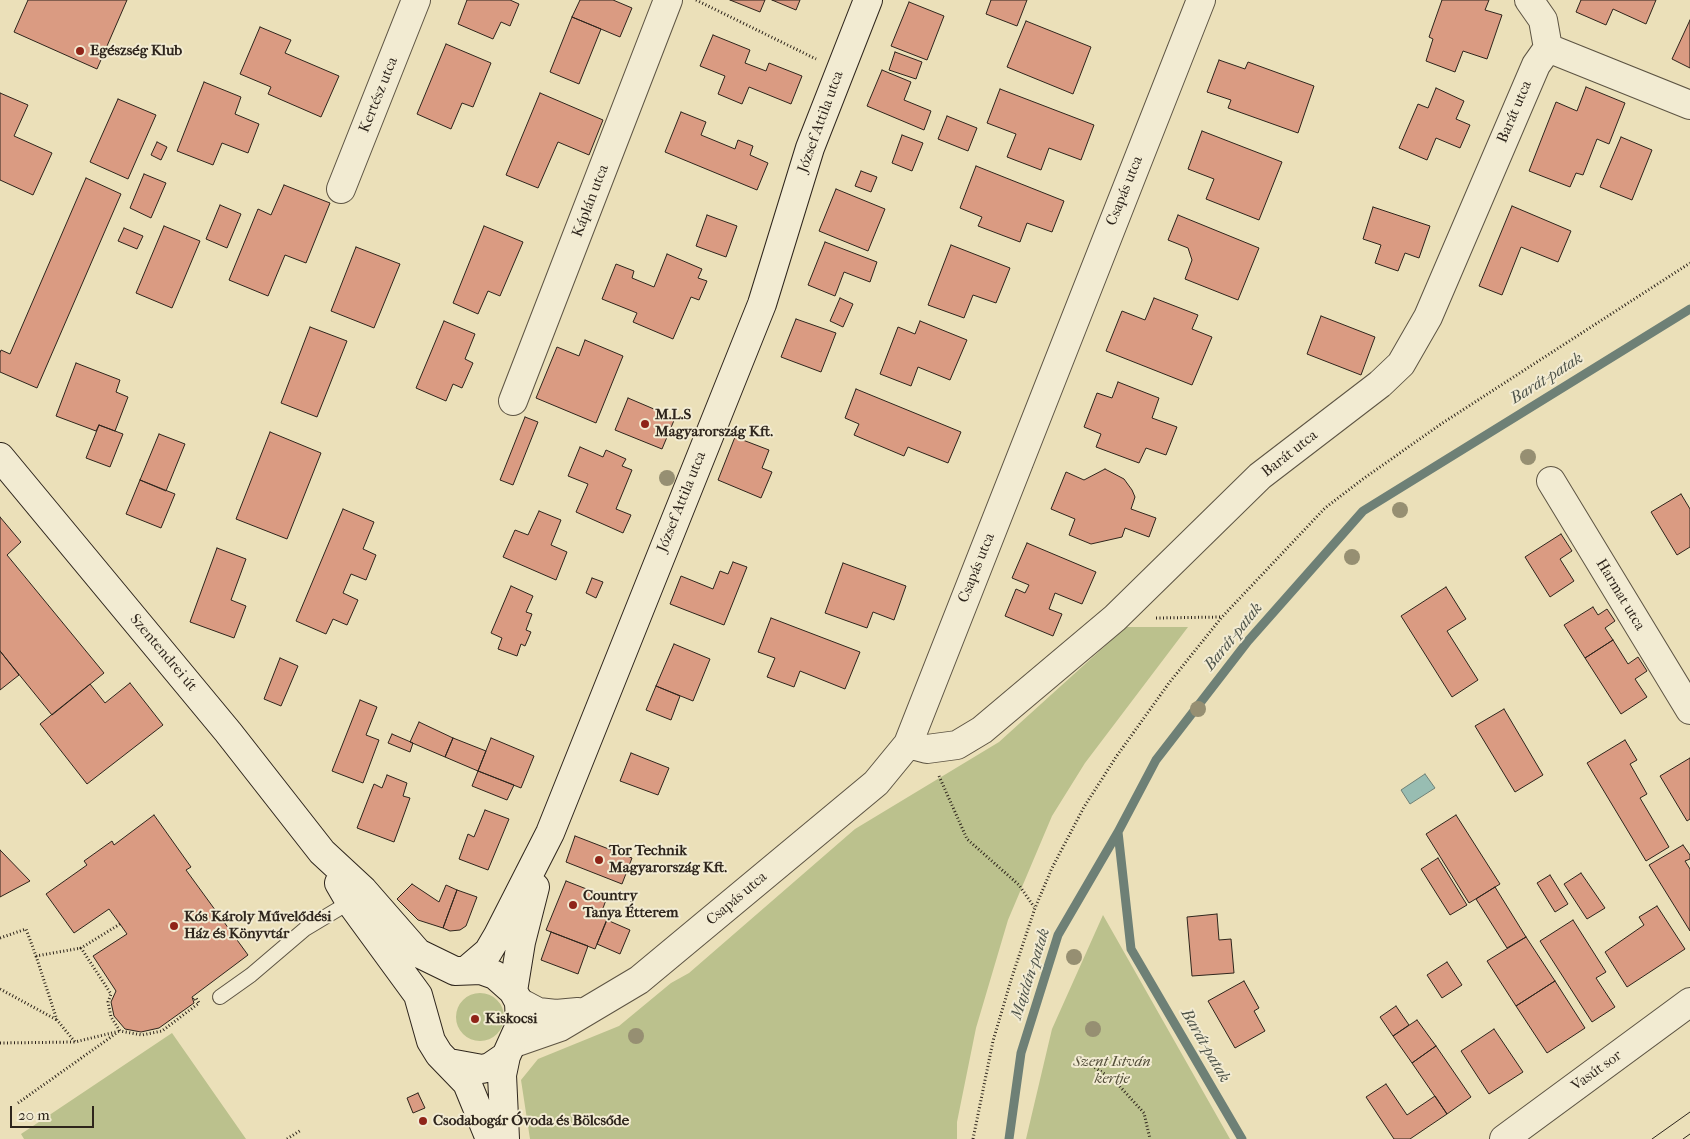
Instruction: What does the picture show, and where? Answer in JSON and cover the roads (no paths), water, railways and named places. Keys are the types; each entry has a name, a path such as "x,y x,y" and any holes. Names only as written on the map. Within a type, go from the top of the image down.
{"street":[{"name":"Kertész utca","path":"341,190 416,0"},
{"name":"Káplán utca","path":"513,401 668,0"},
{"name":"József Attila utca","path":"550,833 762,304 807,157 868,0"},
{"name":"Csapás utca","path":"510,1050 560,1027 639,980 917,746 1201,0"},
{"path":"1528,0 1544,20 1548,48 1690,104"},
{"name":"Barát utca","path":"917,746 957,745 982,730 1116,618 1260,476 1380,384 1401,364 1428,317 1536,65 1548,48"},
{"name":"Szentendrei út","path":"0,457 228,732 322,852"},
{"name":"Harmat utca","path":"1550,481 1690,710"},
{"path":"426,1020 431,998 439,986 488,952 550,833"},
{"path":"505,1139 502,1075 520,1025 516,997 521,942 550,833"},
{"path":"322,852 363,890 418,952 461,970 481,970 495,975 516,997"},
{"path":"322,852 350,902 418,995 431,1041 439,1054 467,1083 490,1139"},
{"name":"Csapás utca","path":"516,997 538,1012 556,1014 584,1011"},
{"name":"Vasút sor","path":"1504,1139 1690,1002"},
{"path":"449,1063 482,1069 490,1067 510,1050"}],"lane":[{"path":"220,997 251,974 305,928 350,902"}],"water":[{"path":"1425,774 1435,788 1410,804 1401,790"}],"waterway":[{"name":"Barát-patak","path":"1242,1139 1131,949 1118,832 1156,760 1248,641 1363,511 1690,309"},
{"name":"Majdán-patak","path":"1009,1139 1021,1053 1058,935 1118,832"}],"tram line":[{"path":"1652,1139 1690,1112"},
{"path":"1683,1139 1690,1134"}],"place":[{"name":"Egészség Klub","path":"80,51"},
{"name":"M.L.S Magyarország Kft.","path":"645,424"},
{"name":"Tor Technik Magyarország Kft.","path":"599,860"},
{"name":"Country Tanya Étterem","path":"573,905"},
{"name":"Kós Károly Művelődési Ház és Könyvtár","path":"174,926"},
{"name":"Kiskocsi","path":"475,1019"},
{"name":"Csodabogár Óvoda és Bölcsőde","path":"423,1121"}],"park label":[{"name":"Szent István kertje","path":"1112,1070"}]}
